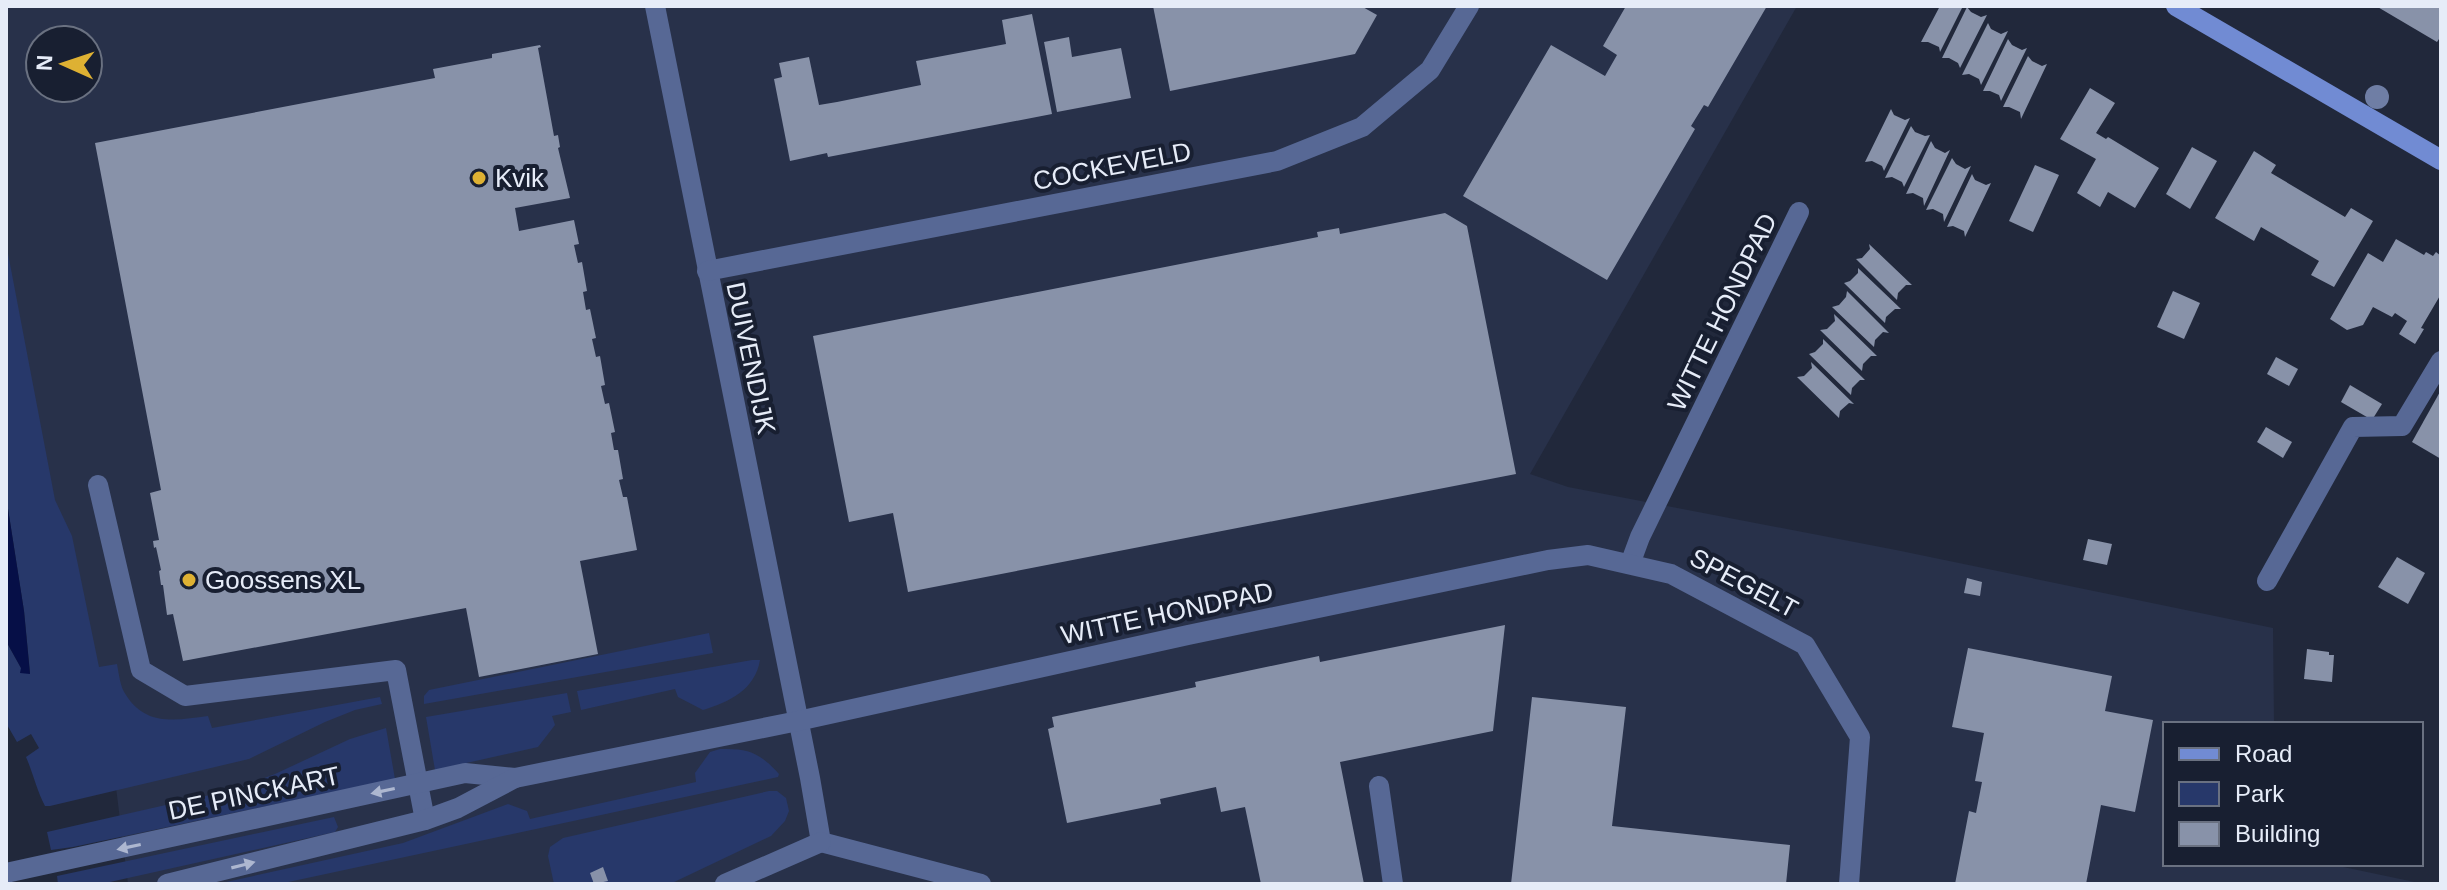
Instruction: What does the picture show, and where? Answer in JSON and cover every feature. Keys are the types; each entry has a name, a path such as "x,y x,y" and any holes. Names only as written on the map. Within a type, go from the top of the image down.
{"street":[{"name":"DUIVENDIJK","path":"655,6 798,721"},
{"name":"COCKEVELD","path":"707,271 1277,161 1362,127 1430,70 1469,6"},
{"path":"2176,6 2441,160"},
{"name":"WITTE HONDPAD","path":"1630,564 1640,537 1799,212"},
{"path":"2267,581 2353,427 2402,426 2441,361"},
{"path":"98,485 141,670 185,696 396,670 425,820"},
{"name":"SPEGELT","path":"1548,560 1588,555 1671,574 1805,645 1860,737 1849,884"},
{"name":"WITTE HONDPAD","path":"798,721 1548,560"},
{"path":"798,721 821,842"},
{"name":"DE PINCKART","path":"167,884 425,820 458,808 515,778 798,721"},
{"name":"DE PINCKART","path":"6,873 465,773 515,778"},
{"path":"1379,786 1393,884"},
{"path":"725,884 821,842 981,884"}],"shaded area":[{"path":"6,6 1797,6 1530,474 1568,487 1896,550 2273,628 2274,722 2163,722 2163,866 2338,866 2424,884 128,884 111,747 6,370"},
{"path":"6,496 24,611 30,674 20,673 21,668 6,641"}],"green space":[{"path":"6,243 55,500 72,536 99,667 117,664 124,692 143,712 163,719 208,716 212,728 380,697 382,704 355,710 325,722 249,759 45,806 26,757 39,748 31,734 17,742 6,723 6,641 21,668 30,673 6,496"},
{"path":"709,633 713,653 424,704 424,696 429,690"},
{"path":"760,660 747,687 731,699 703,710 678,697 675,689 581,710 577,691"},
{"path":"567,693 571,712 552,716 555,725 538,747 435,770 426,717"},
{"path":"386,728 395,779 51,850 47,832 236,789 350,739"},
{"path":"720,749 753,753 772,767 779,774 778,777 279,884 217,884 403,843 508,804 527,811 530,819 696,782 695,773 710,752"},
{"path":"777,791 786,798 789,811 785,821 771,836 670,884 554,884 548,856 550,847 563,838"},
{"path":"334,817 338,827 335,832 101,884 58,884 57,876"}],"building":[{"path":"1153,6 1361,6 1377,15 1355,54 1170,91"},
{"path":"1626,6 1767,6 1708,107 1704,105 1691,126 1695,129 1607,280 1463,196 1551,45 1605,76 1617,55 1603,46"},
{"path":"1940,6 1963,6 1940,52 1939,47 1921,42"},
{"path":"2376,6 2441,6 2441,36 2437,42"},
{"path":"1967,7 1981,17 1987,15 1960,68 1949,58 1942,58"},
{"path":"1032,14 1052,114 828,157 827,153 790,161 774,79 782,77 779,63 809,57 819,105 837,102 921,85 916,61 1006,44 1002,20"},
{"path":"1988,23 1991,29 2001,34 2008,31 1981,85 1979,79 1969,74 1962,75"},
{"path":"1069,37 1072,57 1121,48 1131,98 1057,112 1044,42"},
{"path":"2008,39 2022,50 2027,48 2001,101 1999,95 1983,91"},
{"path":"540,45 538,48 554,136 558,135 558,148 570,198 515,208 519,231 574,220 579,244 574,245 578,263 582,262 587,291 583,292 586,310 590,309 596,357 600,356 605,385 601,386 605,404 609,403 615,432 611,433 614,450 618,450 623,479 619,480 623,497 627,497 637,550 580,561 598,654 479,677 466,608 183,661 173,614 167,615 161,570 154,548 153,541 159,540 150,493 161,490 95,143 435,78 433,69"},
{"path":"2028,56 2042,66 2047,64 2021,119 2020,112 2003,107"},
{"path":"2090,88 2115,103 2096,133 2159,168 2135,208 2108,192 2100,207 2077,193 2096,159 2060,139"},
{"path":"1891,109 1894,115 1905,120 1910,118 1884,171 1882,166 1872,161 1865,162"},
{"path":"1911,126 1915,132 1930,135 1904,187 1902,182 1892,177 1885,178"},
{"path":"1931,141 1935,148 1945,153 1950,150 1924,206 1923,198 1913,193 1906,194"},
{"path":"2192,147 2217,161 2190,209 2166,194"},
{"path":"2254,151 2276,165 2271,173 2345,217 2351,208 2373,221 2334,287 2311,275 2319,261 2261,227 2254,241 2215,218"},
{"path":"1952,158 1965,169 1971,166 1944,222 1943,214 1933,209 1926,210"},
{"path":"2035,165 2059,175 2033,232 2009,221"},
{"path":"1972,174 1975,180 1986,185 1991,183 1965,237 1964,231 1947,227"},
{"path":"1445,213 1467,226 1516,474 908,592 893,513 849,522 813,336 1318,237 1317,232 1339,228 1340,234"},
{"path":"2396,239 2424,255 2426,252 2433,256 2436,252 2441,256 2441,294 2415,344 2399,334 2407,321 2395,313 2392,317 2373,307 2363,325 2347,330 2330,319 2368,253 2383,262"},
{"path":"1869,244 1912,285 1906,285 1898,293 1897,300 1856,259 1862,258 1870,249"},
{"path":"1858,268 1901,309 1895,309 1886,317 1885,323 1844,283 1858,273"},
{"path":"1847,291 1889,333 1883,332 1875,340 1874,347 1832,307 1839,305"},
{"path":"2173,291 2200,303 2184,339 2157,327"},
{"path":"1834,314 1877,356 1871,356 1863,364 1862,371 1820,330 1827,329 1835,321"},
{"path":"1823,339 1865,380 1860,380 1852,388 1851,395 1809,354 1823,344"},
{"path":"2276,357 2298,369 2289,386 2267,374"},
{"path":"1811,362 1854,404 1849,403 1840,411 1839,418 1797,377 1804,376 1812,368"},
{"path":"2350,385 2382,404 2372,420 2341,402"},
{"path":"2441,390 2441,459 2412,442"},
{"path":"2266,427 2292,442 2283,458 2257,442"},
{"path":"2088,539 2112,544 2107,565 2083,560"},
{"path":"2397,557 2425,573 2408,604 2378,587"},
{"path":"1967,578 1982,582 1980,596 1964,593"},
{"path":"1505,625 1493,731 1340,762 1364,884 1261,884 1245,807 1221,812 1216,787 1160,799 1161,804 1067,823 1048,729 1054,727 1052,717 1196,687 1195,682 1319,656 1320,662"},
{"path":"1968,648 2112,676 2105,711 2153,720 2135,812 2101,805 2086,884 1955,884 1969,811 1976,813 1982,782 1975,781 1984,733 1952,727"},
{"path":"2307,649 2334,655 2332,682 2304,679"},
{"path":"1532,697 1626,707 1612,826 1790,845 1786,884 1511,884"},
{"path":"603,867 608,881 594,884 590,873"}],"place":[{"name":"Kvik","path":"479,178"},
{"name":"Goossens XL","path":"189,580"}]}
